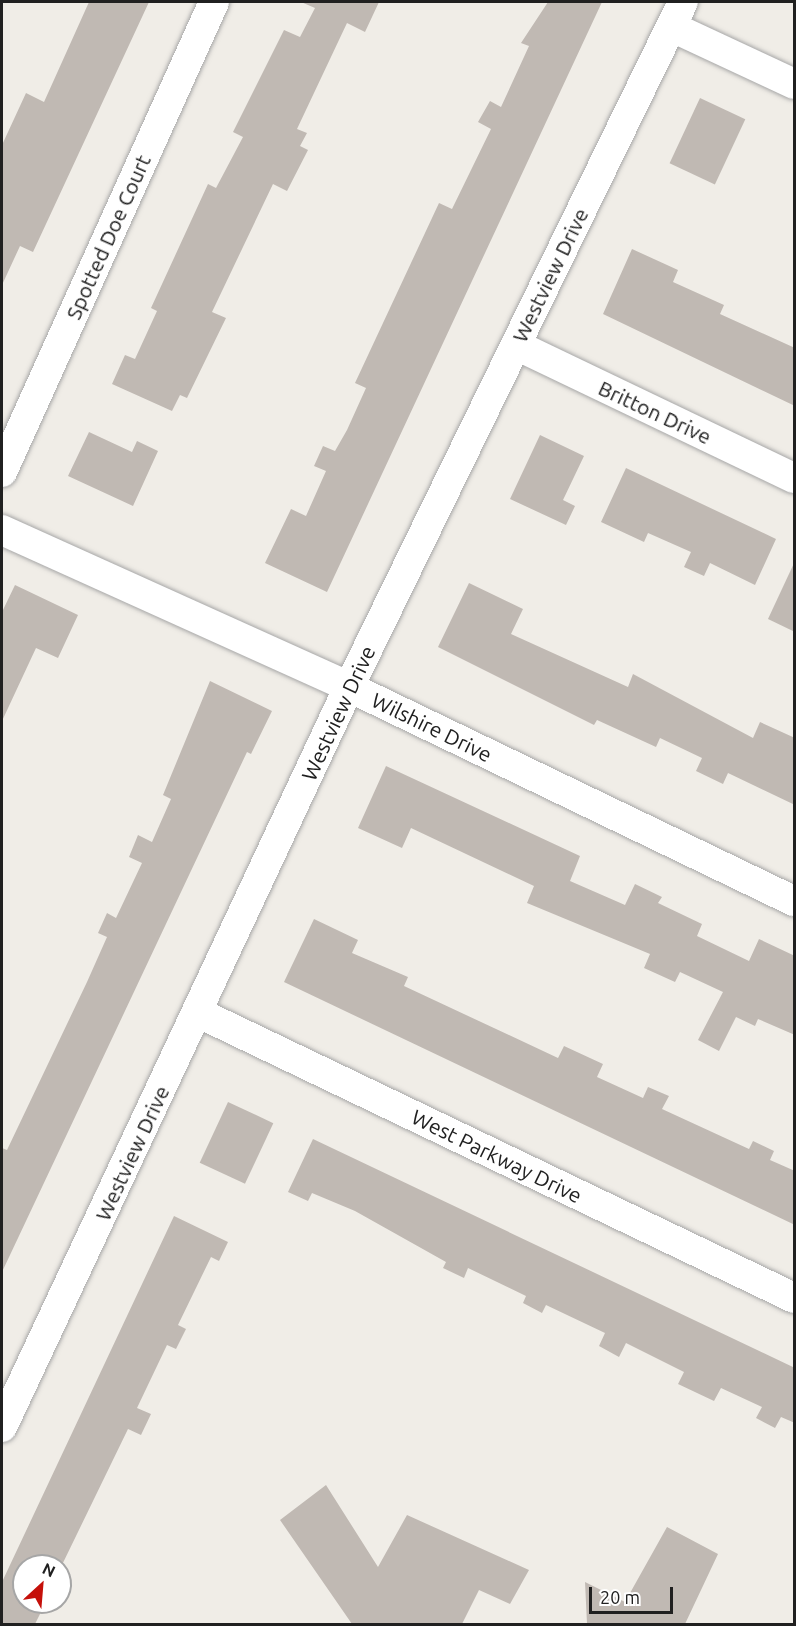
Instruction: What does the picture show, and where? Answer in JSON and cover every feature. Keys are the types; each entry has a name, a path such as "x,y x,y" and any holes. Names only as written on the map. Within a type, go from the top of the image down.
{"street":[{"name":"Spotted Doe Court","path":"2,472 214,2"},
{"path":"677,14 795,84"},
{"name":"Westview Drive","path":"2,1428 349,687 677,14"},
{"name":"Britton Drive","path":"516,345 795,478"},
{"name":"Wilshire Drive","path":"2,530 349,687 795,901"},
{"name":"West Parkway Drive","path":"198,1013 795,1298"}],"building":[{"path":"89,2 149,2 33,252 20,246 2,285 2,145 26,93 44,102"},
{"path":"301,2 379,2 365,32 347,23 297,129 307,133 300,146 308,150 287,191 273,184 212,312 226,318 187,398 180,395 172,411 112,384 125,355 135,359 157,311 151,308 208,184 216,188 243,137 233,132 284,30 300,37 315,8"},
{"path":"548,2 602,2 327,592 265,563 291,509 306,516 326,471 314,466 323,446 335,451 347,430 366,388 355,383 439,203 452,209 491,129 478,122 490,101 501,107 529,46 521,43"},
{"path":"700,98 745,119 715,184 670,163"},
{"path":"632,249 678,270 673,282 724,305 720,314 795,348 795,406 603,314"},
{"path":"89,432 132,452 137,441 158,451 133,506 68,476"},
{"path":"540,435 584,456 563,500 575,506 566,525 510,499"},
{"path":"626,468 776,539 755,585 710,563 704,576 684,567 691,552 648,533 644,542 601,522"},
{"path":"795,561 795,632 768,619"},
{"path":"469,583 523,609 511,634 628,687 633,674 753,738 760,722 795,738 795,805 728,773 723,784 696,771 702,758 660,738 656,747 597,720 594,725 438,647"},
{"path":"15,585 78,615 58,658 36,648 2,721 2,612"},
{"path":"210,681 272,711 251,754 247,752 2,1272 2,1148 7,1150 87,982 107,937 98,933 107,913 116,918 142,863 129,857 138,835 152,842 171,799 163,795"},
{"path":"386,766 580,856 570,881 625,905 635,884 662,897 658,903 702,924 697,936 749,961 759,939 795,956 795,1035 758,1019 755,1026 736,1017 719,1051 698,1040 723,992 680,972 675,982 644,968 650,954 527,903 534,886 411,828 402,848 358,828"},
{"path":"314,919 358,940 352,953 408,977 404,986 558,1058 564,1046 603,1064 597,1077 643,1098 648,1087 669,1096 662,1109 749,1149 753,1141 774,1151 770,1160 795,1171 795,1225 284,982"},
{"path":"228,1102 273,1123 245,1184 200,1163"},
{"path":"313,1139 795,1368 795,1423 781,1417 775,1428 756,1418 762,1407 721,1388 714,1401 678,1384 684,1372 626,1343 619,1357 599,1346 605,1333 546,1305 542,1313 523,1303 526,1296 468,1268 464,1278 443,1268 446,1262 355,1211 312,1193 308,1201 288,1192"},
{"path":"174,1216 228,1242 219,1261 211,1257 178,1325 186,1329 176,1349 167,1345 137,1408 151,1414 141,1435 128,1429 67,1554 15,1554"},
{"path":"326,1485 378,1567 407,1515 529,1570 510,1604 479,1590 462,1624 352,1624 280,1520"},
{"path":"667,1527 718,1554 685,1624 587,1624 585,1582 625,1602"},
{"path":"12,1561 12,1614 40,1614 35,1624 2,1624 2,1582"}]}
